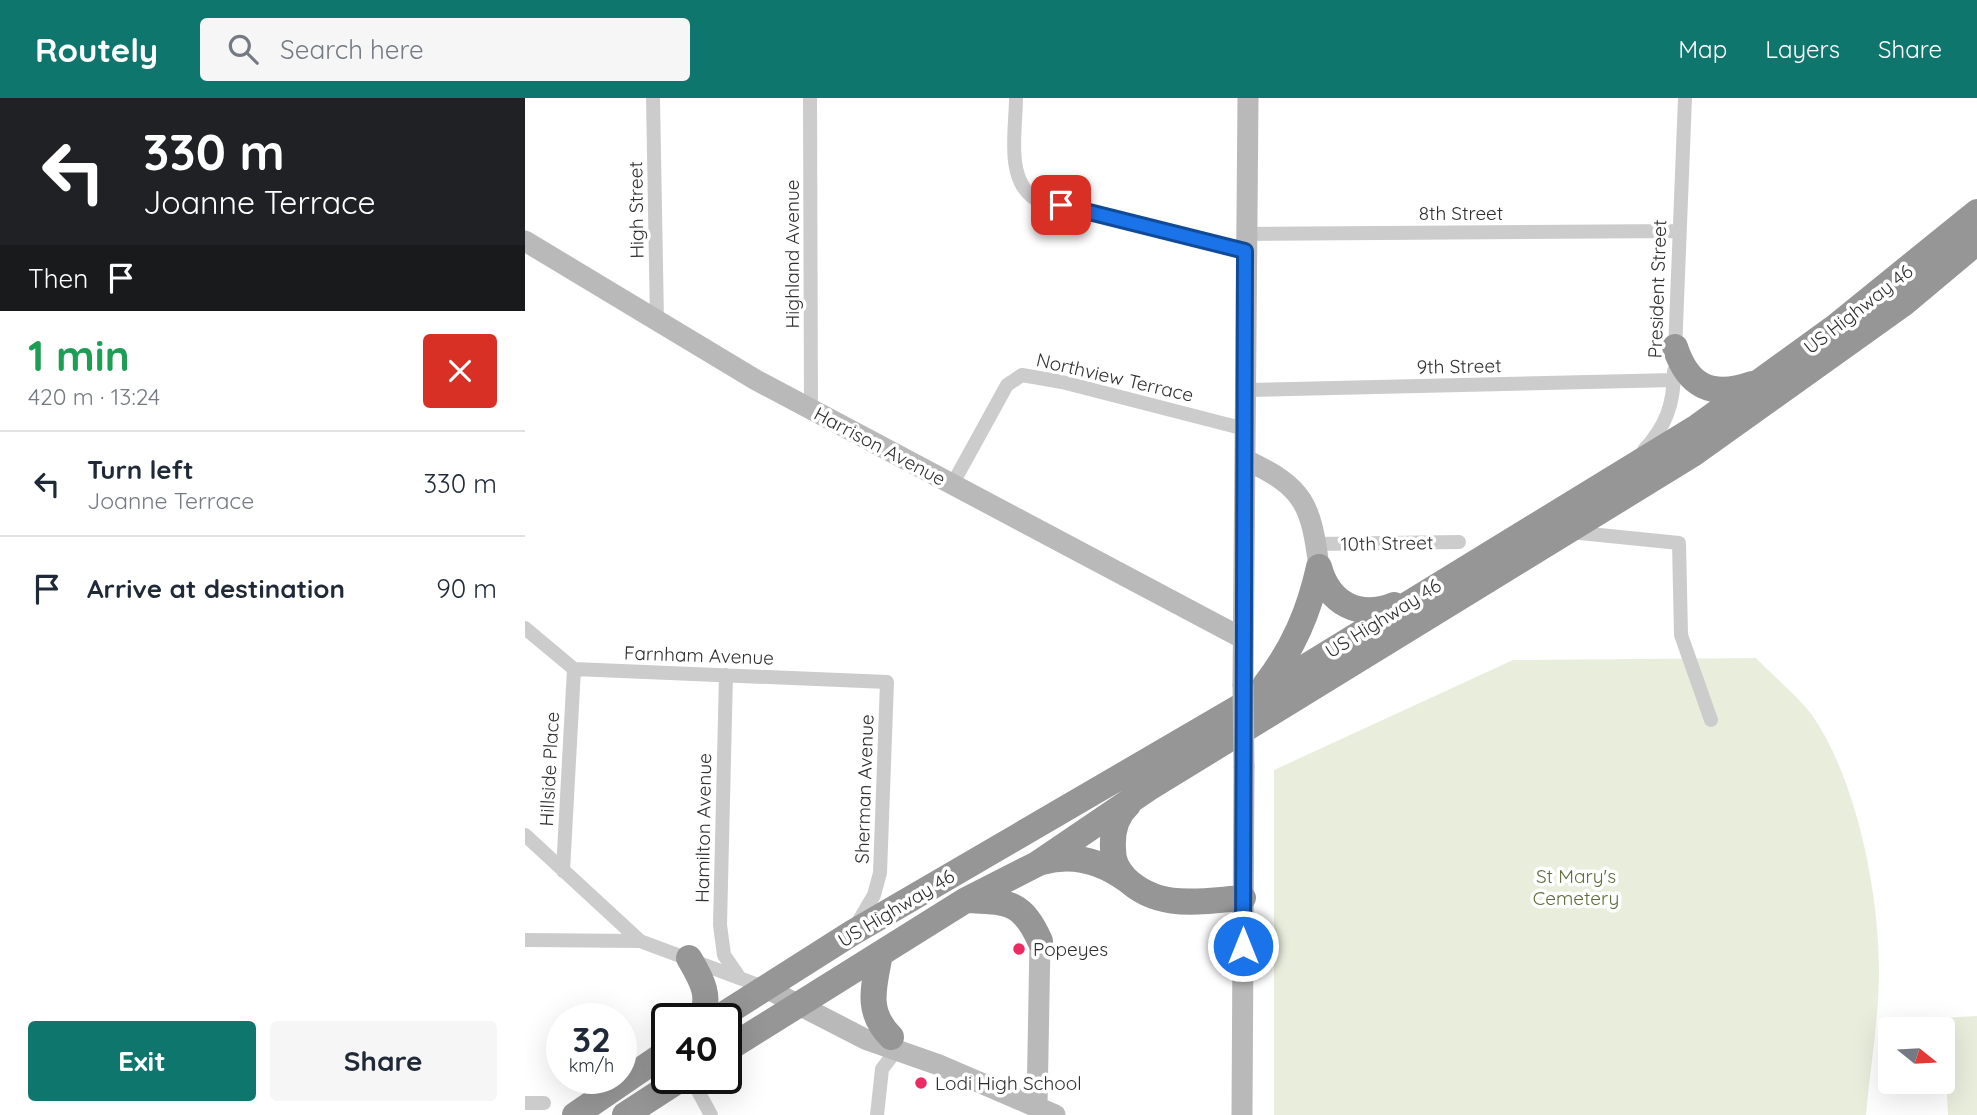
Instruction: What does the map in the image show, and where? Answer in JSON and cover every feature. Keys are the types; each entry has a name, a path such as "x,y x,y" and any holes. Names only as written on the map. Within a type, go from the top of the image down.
{"highway":[{"name":"US Highway 46","path":"742,1003 1249,691 1422,594 1697,427 1764,380 1920,261 1977,212"},
{"name":"US Highway 46","path":"742,1040 966,900 1037,864 1149,788 1693,454 1903,304 1977,242"},
{"path":"1675,347 1683,370 1695,383 1735,390 1764,380"},
{"path":"1317,556 1331,594 1352,609 1381,610 1422,594"},
{"path":"1249,691 1284,660 1299,633 1312,599 1317,556"},
{"path":"1149,788 1123,810 1114,830 1113,857 1117,868 1142,893 1158,900 1243,898"},
{"path":"1037,864 1062,858 1089,860 1129,881"},
{"path":"966,900 1000,902 1020,908 1030,920 1039,941"},
{"path":"880,954 873,1006 877,1023 893,1044"},
{"path":"689,958 704,987 705,1003"},
{"path":"575,1115 651,1063"},
{"path":"625,1115 657,1094"}],"street":[{"name":"High Street","path":"653,98 657,321"},
{"name":"Highland Avenue","path":"810,98 811,409"},
{"name":"8th Street","path":"1016,98 1016,173 1026,193 1035,199 1245,243 1678,231"},
{"path":"1242,1115 1244,767 1249,691 1242,638 1248,98"},
{"name":"President Street","path":"1628,467 1666,421 1672,405 1685,98"},
{"name":"Harrison Avenue","path":"525,241 657,321 811,409 1242,638"},
{"name":"Northview Terrace","path":"952,485 1007,385 1022,375 1062,382 1245,429"},
{"name":"9th Street","path":"1245,390 1674,380"},
{"name":"10th Street","path":"1246,460 1285,480 1304,502 1317,556 1459,542"},
{"path":"1569,532 1679,543 1681,635 1711,720"},
{"path":"525,628 574,669"},
{"name":"Farnham Avenue","path":"574,669 887,682"},
{"name":"Hillside Place","path":"563,871 574,669"},
{"name":"Hamilton Avenue","path":"726,675 719,925 724,955 739,977"},
{"name":"Sherman Avenue","path":"852,933 874,895 880,873 887,682"},
{"path":"525,835 640,941"},
{"path":"525,940 640,941 739,977 800,1004 847,1016 893,1044 1046,1111 1039,941"},
{"path":"877,1115 882,1069 893,1044"},
{"path":"700,1094 711,1115"},
{"path":"525,1102 544,1103"}],"green space":[{"name":"St Mary's Cemetery","path":"1756,658 1806,708 1828,741 1853,804 1862,838 1875,907 1879,971 1866,1115 1274,1115 1274,770 1513,660"},
{"path":"1977,1016 1977,1115 1948,1115 1947,1094 1955,1094 1955,1017"}],"place":[{"name":"Popeyes","path":"1019,949"},
{"name":"Lodi High School","path":"921,1083"}],"route":[{"path":"1061,205 1245,251 1243,946"}]}
